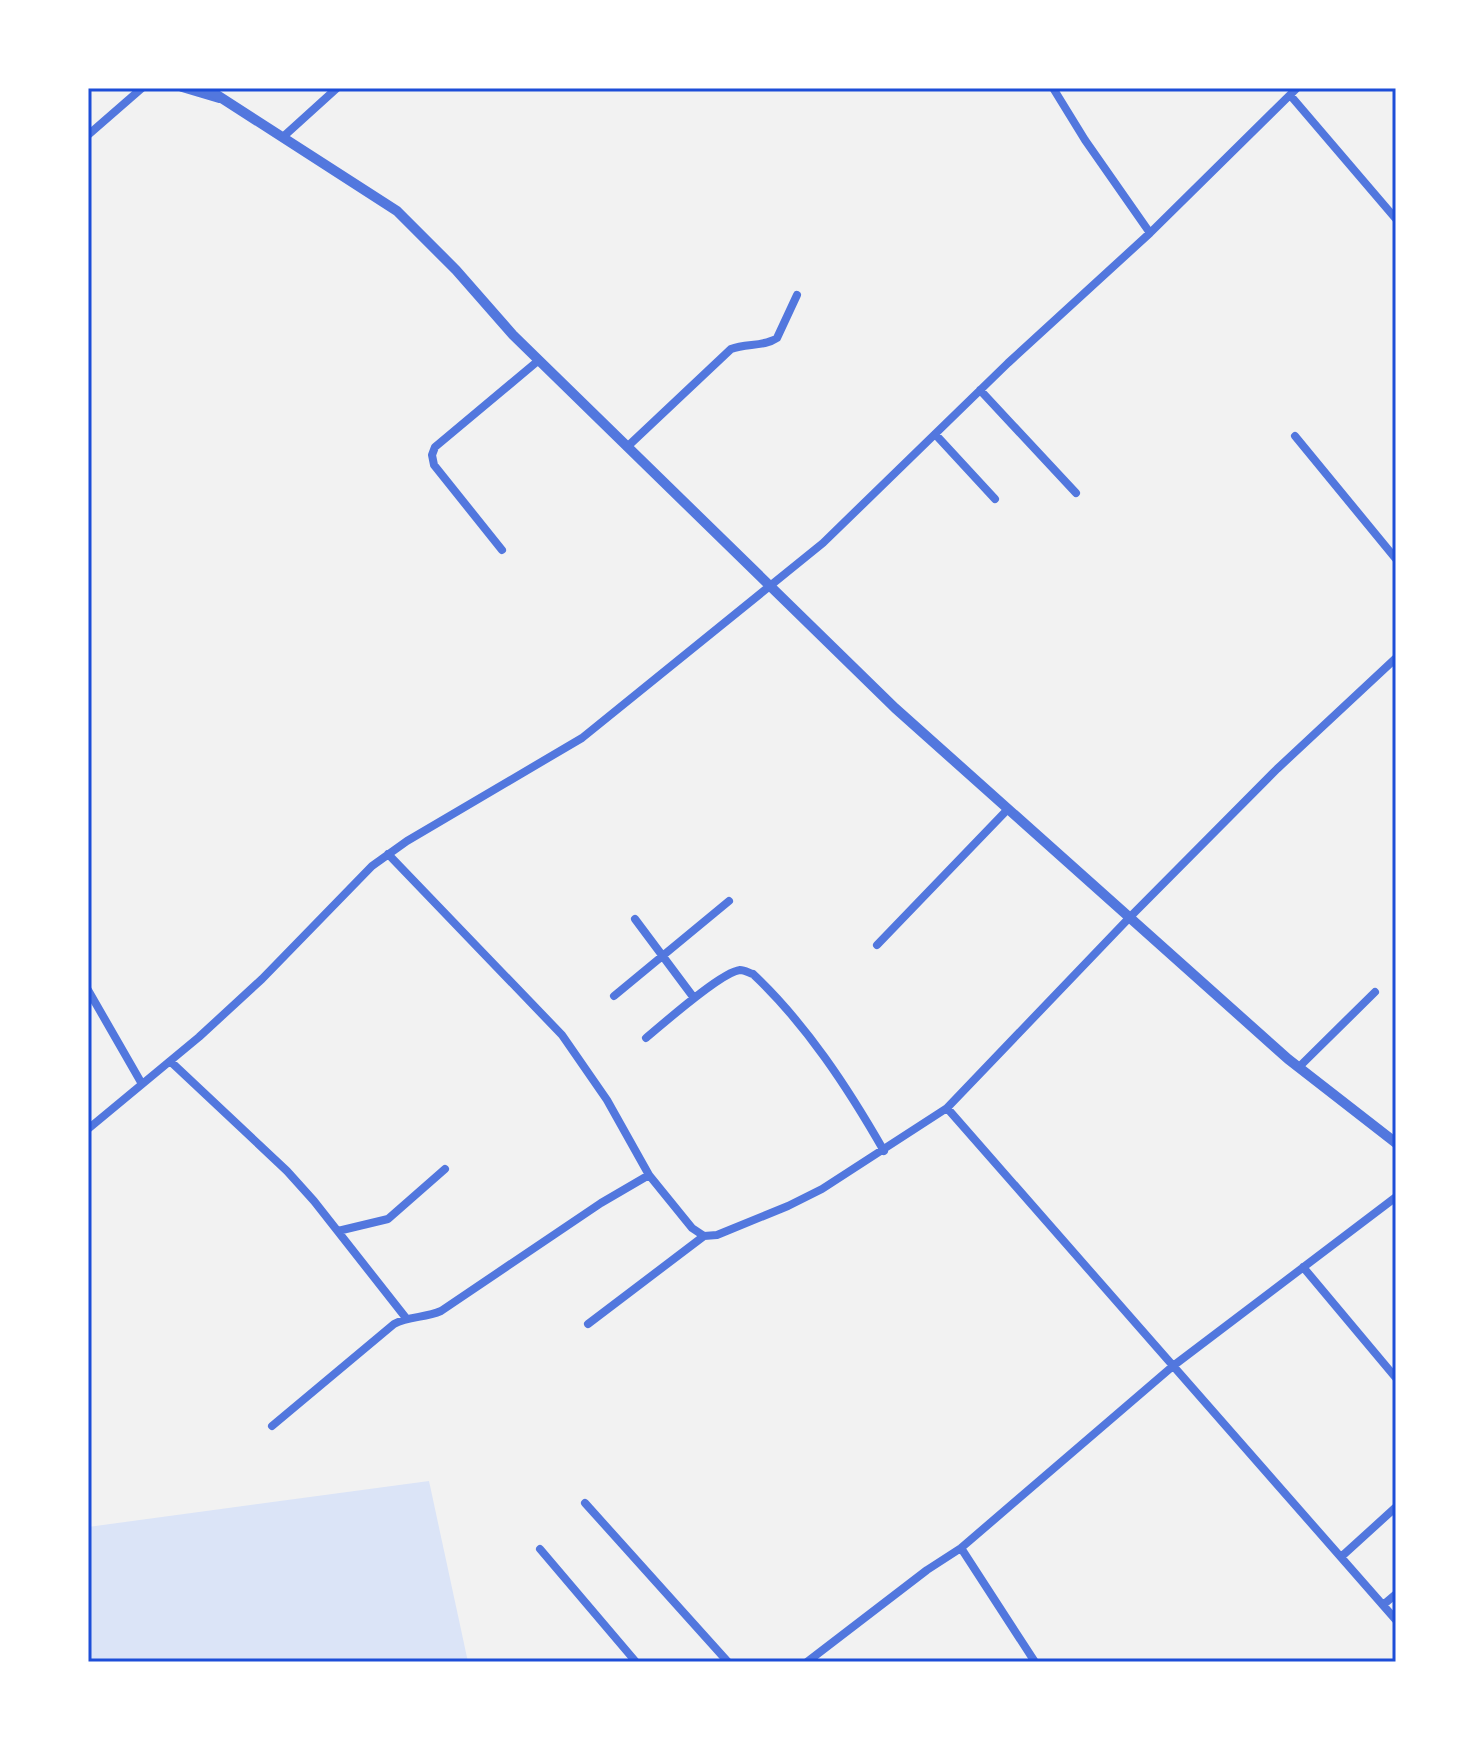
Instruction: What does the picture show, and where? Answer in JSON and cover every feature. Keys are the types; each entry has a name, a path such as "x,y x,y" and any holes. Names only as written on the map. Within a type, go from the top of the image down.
{"street":[{"path":"88,135 142,88"},
{"path":"182,88 227,101"},
{"path":"206,88 397,211 456,270 513,335 895,708 1299,1067 1396,1143"},
{"path":"284,136 337,88"},
{"path":"1053,88 1150,233"},
{"path":"88,1129 262,979 372,866 582,738 823,543 980,390 1150,233 1297,88"},
{"path":"1290,95 1396,219"},
{"path":"627,447 731,349 741,345 771,343 777,338 797,295"},
{"path":"502,550 434,465 432,455 435,447 539,360"},
{"path":"980,390 1076,493"},
{"path":"935,434 995,499"},
{"path":"1295,436 1396,559"},
{"path":"588,1324 704,1236 717,1235 788,1206 884,1151 947,1108 1277,769 1396,658"},
{"path":"877,945 1008,809"},
{"path":"388,854 562,1035 607,1100 649,1175 692,1228 704,1236"},
{"path":"614,996 729,901"},
{"path":"635,919 694,998"},
{"path":"646,1038 694,998 728,975 740,970 753,974 803,1031 854,1099 884,1151"},
{"path":"88,990 142,1084"},
{"path":"1299,1067 1375,992"},
{"path":"170,1061 287,1171 406,1318"},
{"path":"947,1108 1396,1620"},
{"path":"338,1231 388,1219 445,1169"},
{"path":"272,1426 394,1324 406,1318 441,1311 601,1203 649,1175"},
{"path":"807,1662 927,1570 961,1548 1173,1366 1396,1197"},
{"path":"1303,1267 1396,1378"},
{"path":"585,1503 728,1662"},
{"path":"1341,1557 1396,1507"},
{"path":"961,1548 1035,1662"},
{"path":"540,1549 636,1662"},
{"path":"1383,1605 1396,1594"}],"shaded area":[{"path":"429,1481 468,1662 88,1662 88,1527"}]}
